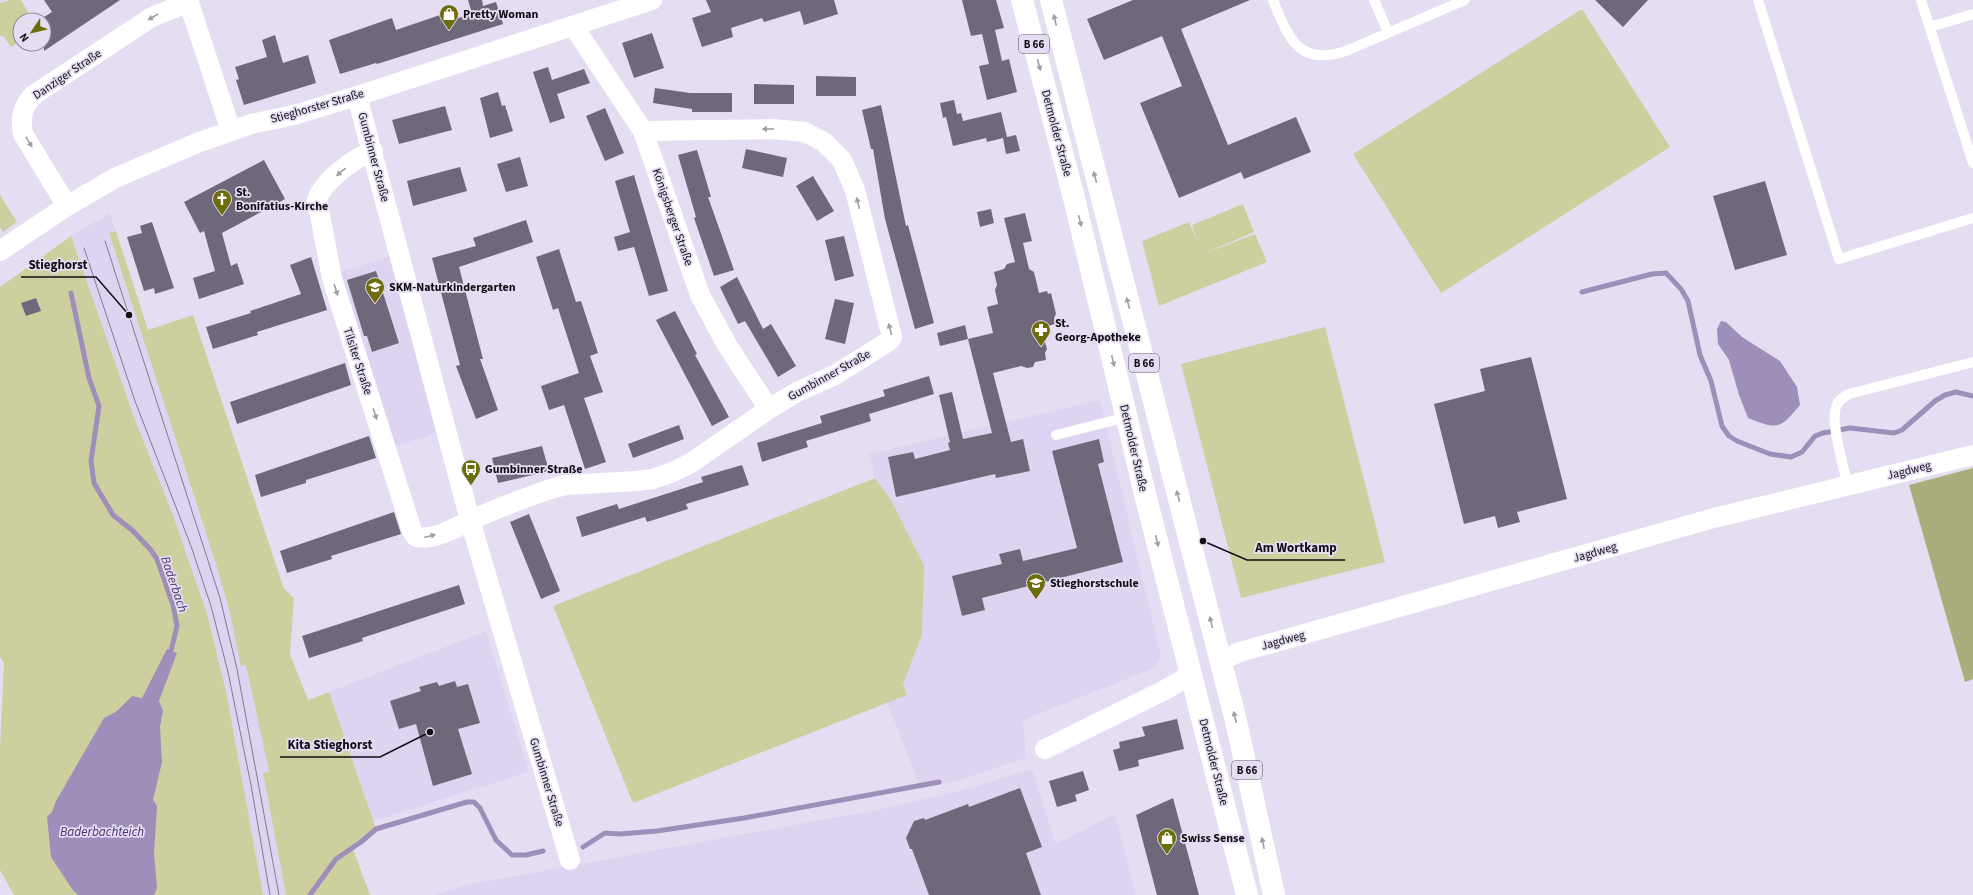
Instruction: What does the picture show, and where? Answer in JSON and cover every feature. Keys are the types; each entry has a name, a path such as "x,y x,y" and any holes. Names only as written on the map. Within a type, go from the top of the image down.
{"main road":[{"name":"Detmolder Straße","path":"1022,0 1073,194 1191,675 1247,895"},
{"name":"B 66","path":"1051,0 1238,729 1274,895"},
{"path":"1191,675 1220,660"}],"street":[{"name":"Stieghorster Straße","path":"3,249 67,206 140,166 231,131 261,122 294,115 357,96 574,27 632,3 652,0"},
{"name":"Danziger Straße","path":"67,206 23,134 21,123 24,106 35,94 152,17 189,1 231,131"},
{"name":"Königsberger Straße","path":"574,27 643,132 700,295 726,345 769,409"},
{"name":"Gumbinner Straße","path":"357,96 373,151 470,520 570,860"},
{"name":"Gumbinner Straße","path":"470,520 554,488 566,485 653,479 673,472 690,463 769,409 797,392 835,375 889,341 892,337 855,190 842,160 824,142 805,132 774,129 643,132"},
{"name":"Tilsiter Straße","path":"373,151 360,156 326,185 320,191 316,200 332,278 412,531 416,537 425,538 451,530 470,520"},
{"name":"Jagdweg","path":"1220,660 1240,652 1714,518 1973,455"},
{"path":"1045,749 1163,691 1191,675"}],"lane":[{"path":"1273,0 1289,38 1295,45 1310,53 1320,55 1338,54 1465,0"},
{"path":"1374,0 1388,32"},
{"path":"1758,0 1839,259 1973,218"},
{"path":"1921,0 1973,163"},
{"path":"1930,27 1973,14"},
{"path":"1848,486 1834,419 1836,407 1841,398 1849,394 1973,362"},
{"path":"1056,435 1127,417"}],"shaded area":[{"path":"110,213 116,231 109,234 215,561 229,609 242,666 246,665 269,772 263,773 286,895 263,895 227,696 208,617 173,515 134,417 71,236"},
{"path":"391,256 439,432 393,447 338,273"},
{"name":"Stieghorstschule","path":"1100,400 1161,656 1158,663 1152,669 1023,720 1026,758 956,781 921,789 887,702 907,694 903,684 922,635 891,500 875,478 869,454"},
{"path":"486,631 529,772 373,821 329,692"},
{"path":"1032,769 1056,844 1115,814 1136,895 435,895 466,885 876,810 960,791"}],"green space":[{"path":"10,0 21,0 28,12 12,12 11,47 3,36 0,36 0,3"},
{"path":"1582,9 1670,147 1441,293 1353,154"},
{"path":"0,195 17,222 3,232 0,227"},
{"path":"1243,204 1254,232 1203,254 1255,234 1267,262 1159,306 1142,241 1189,222 1198,242 1192,225"},
{"path":"116,231 148,330 193,315 284,589 294,598 290,654 308,700 329,692 376,829 353,849 370,895 286,895 263,773 269,772 246,665 241,666 229,609 215,561 109,233"},
{"path":"71,236 134,417 173,515 208,617 227,696 263,895 14,895 0,870 0,747 4,663 0,657 0,287"},
{"path":"1325,327 1385,562 1241,598 1181,364"},
{"path":"1973,468 1973,679 1965,682 1909,485"},
{"path":"875,478 891,500 924,565 922,635 903,684 907,695 633,803 553,606"}],"water":[{"path":"1721,321 1726,322 1742,337 1780,361 1797,387 1800,405 1783,423 1772,425 1748,418 1739,395 1729,360 1718,344 1717,329"},
{"name":"Baderbachteich","path":"167,649 177,653 159,701 163,711 160,727 162,762 153,800 157,806 154,854 157,888 154,895 78,895 72,889 51,857 47,817 52,812 56,801 104,718 117,711 132,696 142,698"}],"building":[{"path":"44,0 120,0 52,46 52,12"},
{"path":"468,0 482,0 483,6 496,2 503,24 377,64 376,63 340,74 329,40 392,18 396,30 443,14 445,22 472,14"},
{"path":"706,0 834,0 838,14 804,25 800,11 764,22 762,18 731,28 733,37 702,47 692,18 711,12"},
{"path":"962,0 996,0 1004,28 995,30 1002,61 1009,59 1017,92 987,100 979,66 989,64 982,34 971,36"},
{"path":"1133,0 1250,0 1181,29 1228,145 1296,117 1311,152 1244,179 1241,172 1179,198 1140,103 1182,86 1162,36 1104,60 1087,19"},
{"path":"1595,0 1648,0 1623,27"},
{"path":"652,33 664,68 634,78 622,43"},
{"path":"275,35 283,63 308,55 316,83 244,105 236,80 239,79 235,67 267,57 262,40"},
{"path":"548,67 552,80 584,69 590,83 557,94 565,118 550,123 533,72"},
{"path":"816,76 856,77 856,96 816,96"},
{"path":"754,84 794,85 794,104 754,104"},
{"path":"655,88 690,93 732,93 732,112 692,112 692,109 653,103"},
{"path":"498,92 502,106 505,105 513,131 490,138 480,98"},
{"path":"954,100 957,114 961,113 963,121 1001,112 1007,137 1016,135 1020,151 1006,154 1003,138 987,142 986,138 953,146 946,117 943,118 940,103"},
{"path":"881,105 906,226 908,225 934,323 915,329 885,219 873,149 871,149 862,110"},
{"path":"445,106 452,130 399,144 392,120"},
{"path":"605,108 624,153 605,161 586,116"},
{"path":"746,149 787,158 783,177 742,168"},
{"path":"697,150 711,197 708,197 734,270 714,276 694,218 696,217 678,155"},
{"path":"520,157 528,186 506,192 497,164"},
{"name":"St. Bonifatius-Kirche","path":"264,160 285,199 222,233 231,266 237,263 244,284 199,299 193,278 215,271 204,231 200,233 184,202"},
{"path":"460,167 467,191 413,206 407,181"},
{"path":"634,175 668,291 649,296 634,247 618,251 614,237 630,232 615,181"},
{"path":"813,176 834,211 817,221 796,186"},
{"path":"1765,181 1787,255 1735,270 1713,196"},
{"path":"991,209 994,223 980,227 977,212"},
{"path":"1025,213 1032,241 1023,243 1029,269 1034,272 1039,293 1047,291 1048,294 1051,293 1056,314 1054,318 1055,324 1041,328 1047,349 1045,353 1046,360 1035,362 1033,367 1027,368 1021,366 993,373 1011,442 1023,439 1030,471 996,478 995,474 896,497 888,457 913,452 915,459 950,450 948,443 950,442 939,395 952,392 963,439 992,433 968,339 993,333 987,307 998,304 995,290 997,285 994,272 1004,269 1007,264 1015,262 1004,218"},
{"path":"526,220 533,242 459,267 483,359 480,359 498,410 476,419 456,366 460,365 432,258 476,246 473,238"},
{"path":"152,222 174,288 155,294 154,288 144,291 127,237 142,233 140,226"},
{"path":"844,236 854,276 835,281 825,240"},
{"path":"559,249 576,302 581,301 598,353 590,356 603,392 584,398 606,462 585,469 564,405 549,410 541,386 579,373 558,308 553,310 536,257"},
{"path":"311,257 327,310 257,332 258,335 213,349 206,327 251,313 250,311 301,294 290,265"},
{"path":"376,271 399,343 372,352 367,336 364,336 347,280"},
{"path":"737,277 763,329 771,324 796,366 778,377 745,321 738,324 720,287"},
{"path":"36,298 41,311 26,316 21,303"},
{"path":"835,299 854,303 845,344 825,339"},
{"path":"675,311 697,354 695,355 729,417 712,426 656,320"},
{"path":"965,325 968,339 940,346 937,333"},
{"path":"1531,357 1567,499 1517,512 1520,522 1498,528 1495,516 1464,524 1434,404 1485,391 1480,369"},
{"path":"345,363 351,385 237,424 230,402"},
{"path":"929,376 934,394 869,414 871,421 806,441 808,447 762,462 757,443 822,423 820,416 885,396 883,390"},
{"path":"679,425 684,439 633,458 628,444"},
{"path":"369,436 376,458 306,480 306,483 261,497 255,475"},
{"path":"1099,439 1104,462 1098,464 1123,562 982,598 985,610 962,616 952,576 1002,564 999,554 1020,549 1023,561 1077,548 1052,451"},
{"path":"542,446 549,471 498,483 492,458"},
{"path":"742,465 749,485 686,504 688,509 647,522 645,517 582,537 576,517 617,504 619,509 703,482 701,477"},
{"path":"394,512 401,534 331,556 332,559 287,573 280,551"},
{"path":"529,514 560,591 541,599 510,522"},
{"path":"459,585 465,604 362,638 363,641 309,658 302,636"},
{"path":"455,681 457,687 468,684 480,723 458,729 472,774 433,786 416,724 399,729 390,701 421,691 419,687 437,682 439,686"},
{"path":"1177,719 1184,749 1138,760 1139,766 1119,771 1113,750 1120,748 1119,742 1145,736 1142,727"},
{"path":"1083,771 1089,790 1075,795 1077,801 1057,807 1049,781"},
{"path":"1020,788 1042,847 1026,853 1041,895 929,895 912,849 910,849 906,838 914,821 924,818 925,820 968,804 969,807"},
{"name":"Swiss Sense","path":"1173,798 1199,895 1157,895 1136,815"}],"waterway":[{"path":"1582,292 1652,274 1666,273 1681,289 1688,301 1700,355 1711,381 1722,426 1729,436 1737,441 1770,454 1791,457 1802,452 1815,436 1850,428 1894,433 1902,430 1935,401 1945,395 1956,392 1973,396"},
{"name":"Baderbach","path":"71,293 89,378 99,406 91,461 94,483 113,515 132,530 150,549 157,559 173,605 177,626 170,655"},
{"path":"583,847 605,833 620,834 657,831 744,818 939,782"},
{"path":"310,895 336,859 361,842 376,829 467,802 474,802 480,808 496,840 512,855 526,855 543,851"}],"tram line":[{"path":"105,241 220,598 237,669 279,895"},
{"path":"84,248 135,401 191,546 211,606 228,672 251,785 270,895"}],"place":[{"name":"Pretty Woman","path":"449,31"},
{"name":"St. Bonifatius-Kirche","path":"222,216"},
{"name":"SKM-Naturkindergarten","path":"375,304"},
{"name":"Stieghorst","path":"129,315"},
{"name":"St. Georg-Apotheke","path":"1041,347"},
{"name":"Gumbinner Straße","path":"471,486"},
{"name":"Am Wortkamp","path":"1203,541"},
{"name":"Stieghorstschule","path":"1036,600"},
{"name":"Kita Stieghorst","path":"430,732"},
{"name":"Swiss Sense","path":"1167,855"}]}
